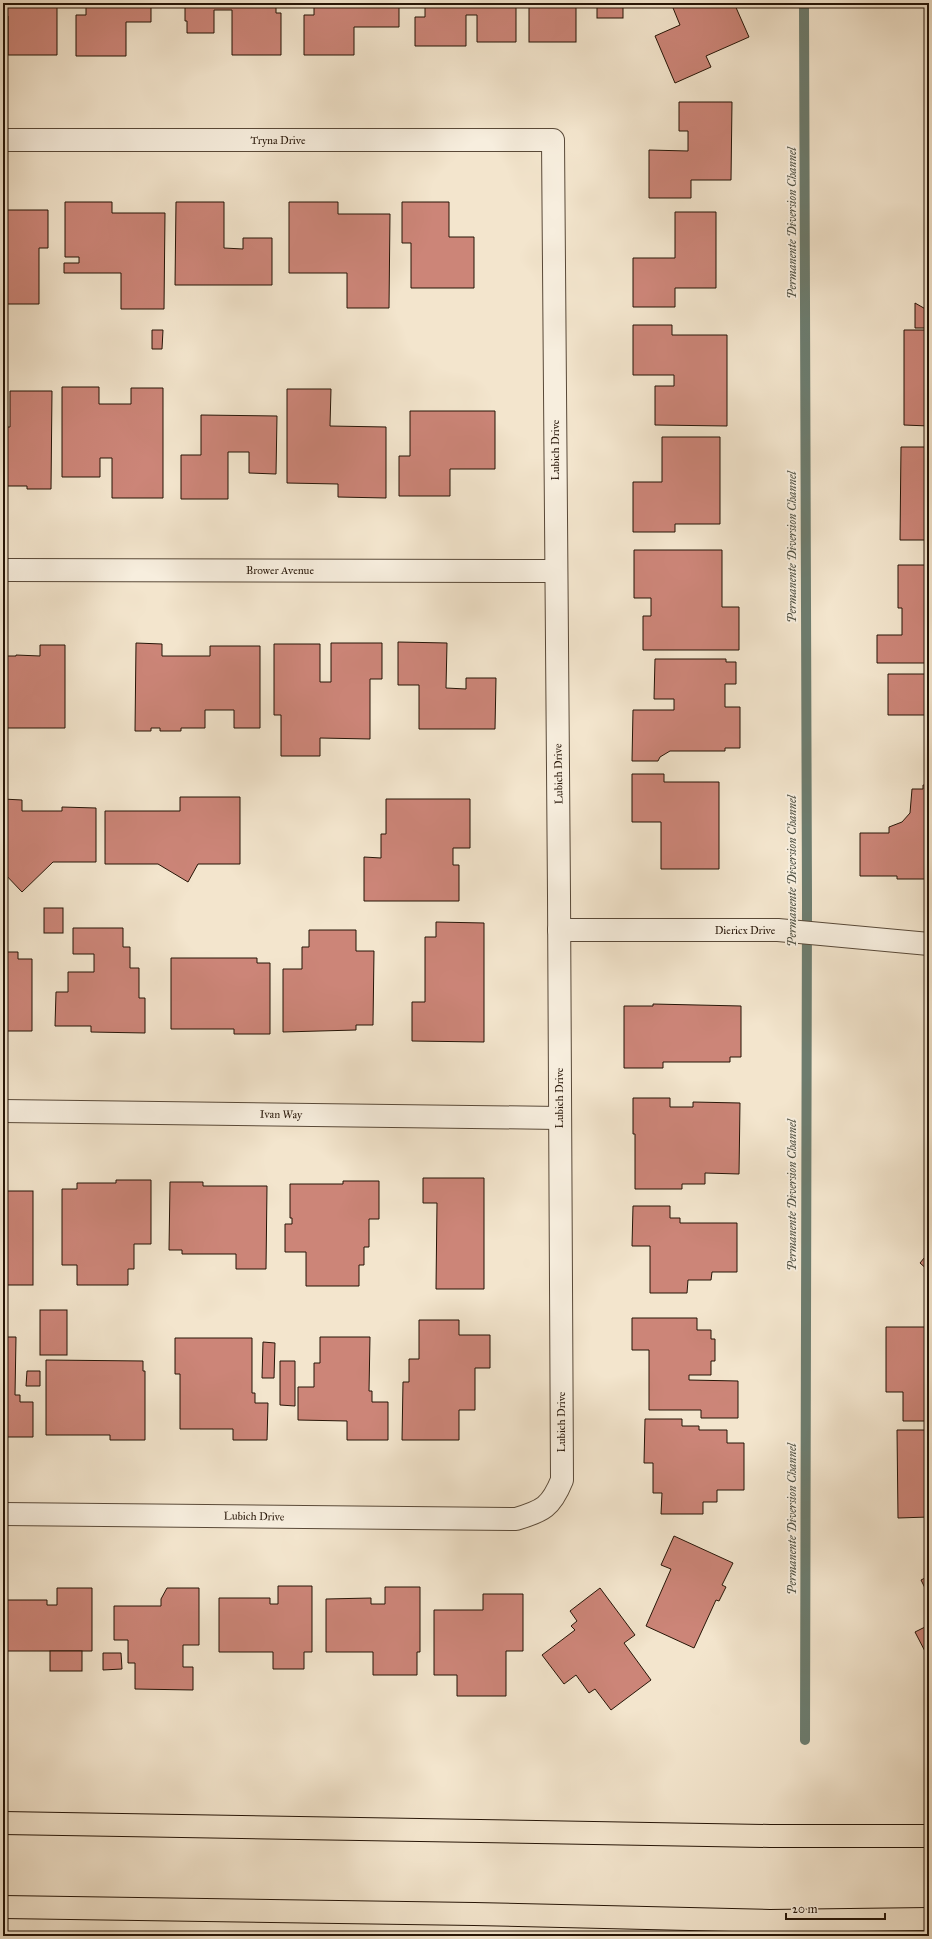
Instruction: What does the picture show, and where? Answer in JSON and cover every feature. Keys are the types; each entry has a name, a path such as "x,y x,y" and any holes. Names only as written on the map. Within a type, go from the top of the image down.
{"highway":[{"path":"3,1823 755,1836 929,1836"},
{"path":"3,1907 474,1914 770,1921 929,1920"}],"street":[{"name":"Tryna Drive","path":"3,140 553,140"},
{"name":"Lubich Drive","path":"3,1514 516,1519 540,1512 556,1496 562,1480 553,140"},
{"name":"Brower Avenue","path":"3,570 556,571"},
{"name":"Diericx Drive","path":"559,930 778,930 929,944"},
{"name":"Ivan Way","path":"3,1111 559,1118"}],"building":[{"path":"3,3 57,3 57,55 8,55 8,16 3,16"},
{"path":"86,3 151,3 151,22 126,22 126,56 76,56 76,15 86,15"},
{"path":"185,3 276,3 276,13 281,13 281,55 232,55 232,10 214,10 214,33 187,33"},
{"path":"314,3 399,3 399,27 354,27 354,55 304,55 304,15 314,15"},
{"path":"425,3 516,3 516,42 477,42 477,15 466,15 466,46 415,46 415,17 425,17"},
{"path":"529,3 576,3 576,42 529,42"},
{"path":"597,3 623,3 623,18 597,18"},
{"path":"671,3 734,3 749,37 706,56 711,67 675,83 655,36 680,25"},
{"path":"679,102 732,102 731,180 691,180 691,198 649,198 649,150 688,151 688,131 679,131"},
{"path":"65,202 112,202 112,213 165,213 164,309 121,309 121,273 64,273 64,263 79,263 79,257 65,257"},
{"path":"176,202 224,202 224,248 243,249 243,238 272,238 272,285 175,285"},
{"path":"289,202 338,202 338,214 390,214 389,308 347,308 347,273 289,273"},
{"path":"402,202 449,202 449,237 474,237 474,288 411,288 411,243 402,243"},
{"path":"3,210 48,210 48,248 39,248 39,304 3,304"},
{"path":"675,212 716,212 716,288 675,288 675,307 633,307 633,258 675,258"},
{"path":"915,303 929,311 929,328 915,328"},
{"path":"633,325 672,325 672,335 727,335 727,426 655,425 655,386 674,386 674,375 633,375"},
{"path":"152,330 163,330 162,349 152,349"},
{"path":"904,330 929,330 929,426 904,425"},
{"path":"62,387 99,387 99,404 131,404 131,388 163,388 163,498 112,498 112,458 100,458 100,477 62,477"},
{"path":"287,389 331,389 330,426 386,427 386,498 338,497 338,484 287,483"},
{"path":"10,391 52,391 51,489 27,489 27,486 3,486 3,427 10,427"},
{"path":"410,411 495,411 495,469 450,469 450,496 399,496 399,456 410,456"},
{"path":"201,415 277,416 276,474 249,473 249,452 228,452 228,499 181,499 181,455 201,455"},
{"path":"662,437 720,437 720,524 675,524 675,532 633,532 633,482 662,482"},
{"path":"901,447 929,447 929,540 900,540"},
{"path":"634,550 722,550 722,607 739,607 739,650 643,650 643,616 651,616 651,598 634,598"},
{"path":"898,565 929,565 929,663 877,663 877,635 902,635 902,608 898,608"},
{"path":"398,642 447,643 446,688 466,689 466,678 496,678 495,729 419,729 419,685 398,685"},
{"path":"136,643 162,644 162,656 210,656 210,646 260,646 260,728 234,728 234,710 205,710 205,728 181,728 181,731 160,731 160,728 151,728 151,731 135,731"},
{"path":"331,643 382,643 382,679 370,679 370,739 320,738 320,756 281,756 281,715 274,715 274,644 320,644 320,682 331,682"},
{"path":"40,645 65,645 65,728 3,728 3,656 40,656"},
{"path":"655,659 726,659 726,662 736,662 736,684 725,684 725,707 740,707 740,748 725,748 725,751 670,751 660,757 658,761 632,761 633,710 674,710 674,699 654,699"},
{"path":"888,674 929,674 929,773 925,773 925,715 888,715"},
{"path":"632,774 664,774 664,782 719,782 719,869 661,869 661,822 632,822"},
{"path":"923,785 929,785 929,879 897,879 897,876 860,876 860,833 889,833 889,827 902,822 910,813 912,789 923,789"},
{"path":"180,797 240,797 240,864 198,864 188,882 158,864 105,864 105,811 180,811"},
{"path":"3,799 22,800 22,811 62,811 62,807 96,808 96,862 53,862 22,892 3,872"},
{"path":"386,799 470,799 470,848 453,848 453,865 459,865 459,901 364,901 364,857 381,858 381,834 386,834"},
{"path":"44,908 63,908 63,933 44,933"},
{"path":"436,922 484,923 484,1042 412,1041 412,1002 425,1002 425,937 436,937"},
{"path":"73,928 123,928 123,947 130,947 130,968 139,968 139,998 145,998 145,1033 91,1032 91,1026 55,1026 56,992 68,992 68,972 94,972 94,954 73,954"},
{"path":"309,930 356,930 356,951 374,951 373,1025 356,1025 356,1030 283,1032 283,969 302,969 302,947 309,947"},
{"path":"3,952 18,952 18,959 32,959 32,1031 3,1031"},
{"path":"171,958 257,958 257,963 270,963 270,1034 234,1034 234,1029 171,1029"},
{"path":"653,1004 741,1006 741,1057 730,1057 730,1062 663,1062 663,1068 624,1068 624,1006 653,1006"},
{"path":"633,1098 670,1098 670,1107 693,1107 693,1102 740,1103 739,1174 705,1173 705,1184 682,1184 682,1189 635,1189 635,1134 633,1134"},
{"path":"423,1178 484,1178 484,1289 436,1289 437,1203 423,1203"},
{"path":"116,1180 151,1180 151,1244 134,1244 134,1269 128,1269 128,1285 77,1285 77,1265 62,1265 62,1189 77,1189 77,1183 116,1183"},
{"path":"343,1181 379,1181 379,1219 369,1219 369,1247 364,1247 364,1265 359,1265 359,1286 306,1286 306,1252 285,1252 285,1224 292,1224 292,1218 290,1218 290,1184 343,1184"},
{"path":"170,1182 203,1182 203,1186 267,1186 266,1269 236,1269 236,1254 182,1254 182,1250 169,1250"},
{"path":"3,1191 33,1191 33,1285 3,1285"},
{"path":"633,1206 670,1206 670,1218 680,1218 680,1223 737,1223 737,1272 712,1272 711,1280 688,1280 687,1293 650,1293 650,1246 632,1246"},
{"path":"929,1252 929,1271 920,1263"},
{"path":"40,1310 67,1310 67,1355 40,1355"},
{"path":"632,1318 697,1318 697,1330 711,1330 711,1339 715,1339 715,1361 711,1361 711,1375 689,1375 689,1380 738,1381 738,1418 701,1418 701,1410 649,1410 649,1350 632,1350"},
{"path":"419,1320 459,1320 459,1335 490,1335 490,1368 475,1368 475,1410 459,1410 459,1440 402,1440 403,1382 409,1382 409,1359 419,1359"},
{"path":"886,1327 929,1327 929,1421 903,1421 903,1392 886,1392"},
{"path":"3,1337 16,1337 15,1395 20,1395 20,1402 33,1402 33,1437 3,1437"},
{"path":"320,1337 370,1337 369,1391 372,1391 372,1402 388,1402 388,1440 347,1440 347,1421 298,1420 298,1387 314,1387 314,1363 320,1363"},
{"path":"175,1338 252,1338 252,1393 255,1393 255,1403 268,1403 267,1440 233,1440 233,1429 180,1429 180,1374 175,1374"},
{"path":"263,1342 275,1343 274,1378 262,1378"},
{"path":"46,1360 143,1361 143,1371 145,1371 145,1440 110,1440 110,1435 46,1435"},
{"path":"280,1361 295,1361 295,1406 280,1405"},
{"path":"27,1371 40,1371 40,1386 26,1386"},
{"path":"645,1419 682,1419 682,1426 699,1426 699,1430 727,1430 727,1443 744,1443 744,1490 717,1490 717,1502 703,1502 703,1514 661,1514 662,1493 653,1493 653,1463 644,1463"},
{"path":"897,1430 929,1430 929,1517 898,1518"},
{"path":"674,1536 733,1563 722,1585 726,1587 719,1601 716,1600 694,1648 646,1626 671,1569 661,1565"},
{"path":"929,1576 929,1596 921,1580"},
{"path":"278,1586 312,1586 312,1652 304,1652 304,1669 273,1669 273,1652 219,1652 219,1598 270,1598 270,1604 278,1604"},
{"path":"385,1587 420,1587 420,1652 417,1652 417,1675 373,1675 373,1652 326,1652 326,1599 371,1598 371,1604 385,1604"},
{"path":"57,1588 92,1588 92,1651 3,1651 3,1600 47,1600 47,1605 57,1605"},
{"path":"167,1588 199,1588 199,1645 183,1645 183,1667 193,1667 193,1690 135,1689 135,1663 128,1663 128,1640 114,1640 114,1606 161,1606 161,1599"},
{"path":"600,1588 635,1635 624,1643 651,1680 611,1710 595,1689 589,1693 576,1675 564,1684 542,1655 575,1630 571,1626 577,1621 570,1611"},
{"path":"483,1594 523,1594 523,1651 506,1651 506,1696 457,1696 457,1675 434,1675 434,1610 483,1610"},
{"path":"929,1625 929,1659 915,1632"},
{"path":"50,1651 82,1651 82,1671 50,1671"},
{"path":"103,1653 121,1653 122,1669 103,1670"}],"waterway":[{"name":"Permanente Diversion Channel","path":"804,3 807,903 805,1740"}]}
